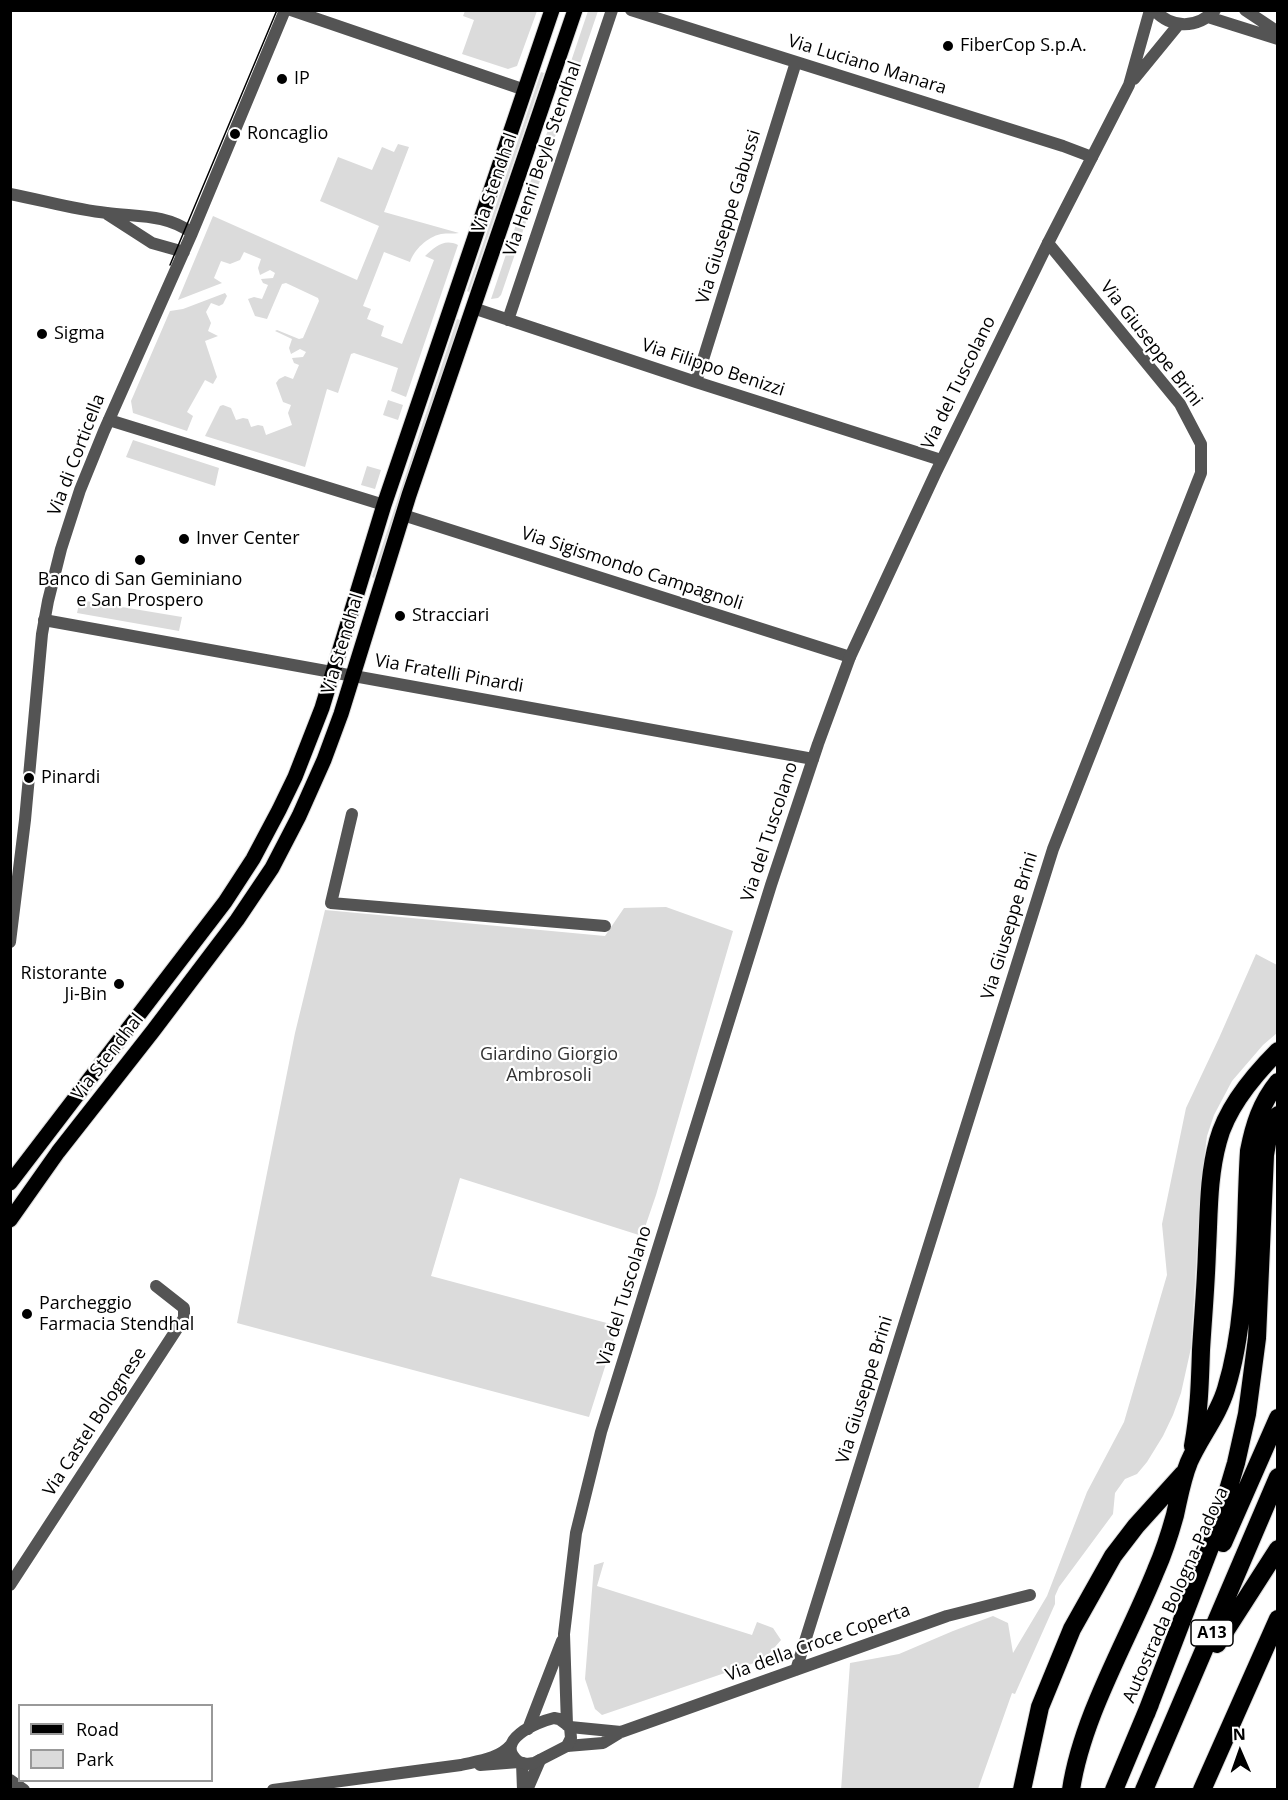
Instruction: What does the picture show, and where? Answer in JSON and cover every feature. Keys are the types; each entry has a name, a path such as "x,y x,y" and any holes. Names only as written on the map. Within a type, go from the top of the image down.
{"highway":[{"path":"1071,1790 1076,1764 1095,1710 1157,1570 1174,1517 1195,1436 1209,1202 1218,1140 1230,1112 1241,1095 1258,1070 1278,1051"},
{"path":"1022,1790 1040,1707 1072,1629 1113,1556 1188,1465 1218,1410 1230,1373 1241,1306 1249,1151 1253,1127 1260,1109 1278,1082"},
{"path":"1146,1714 1214,1537 1236,1463 1257,1338 1265,1155 1278,1115"},
{"name":"Autostrada Bologna-Padova","path":"1114,1790 1278,1418"},
{"name":"A13","path":"1144,1790 1278,1477"},
{"path":"1177,1716 1226,1629 1278,1549"},
{"path":"1202,1790 1278,1619"}],"main road":[{"name":"Via Stendhal","path":"10,1183 204,930 240,879 267,833 295,777 318,718 384,504 552,10"},
{"name":"Via Stendhal","path":"10,1220 58,1152 198,972 265,878 299,816 317,777 354,675 403,515 575,10"}],"street":[{"name":"Via di Corticella","path":"10,942 23,839 44,620 58,559 73,511 109,420 184,252 285,10"},
{"path":"291,10 525,90"},
{"name":"Via Henri Beyle Stendhal","path":"508,320 612,10"},
{"name":"Via Luciano Manara","path":"631,10 1052,142 1092,157"},
{"path":"1130,85 1150,10"},
{"path":"1154,10 1163,18 1179,24 1194,24 1211,14 1278,39"},
{"path":"1245,10 1278,32"},
{"path":"1130,85 1179,24"},
{"name":"Via Giuseppe Gabussi","path":"696,382 796,62"},
{"name":"Via del Tuscolano","path":"569,1726 564,1634 576,1533 601,1432 771,885 813,759 850,657 941,460 1048,243 1130,85"},
{"path":"10,194 106,213 162,218 192,233"},
{"path":"106,213 152,243 184,252"},
{"name":"Via Giuseppe Brini","path":"796,1670 1053,849 1201,473 1201,444 1180,404 1048,243"},
{"name":"Via Filippo Benizzi","path":"474,308 941,460"},
{"path":"109,420 384,504"},
{"name":"Via Sigismondo Campagnoli","path":"403,515 850,657"},
{"name":"Via Fratelli Pinardi","path":"44,620 813,759"},
{"path":"352,814 331,903 605,926"},
{"name":"Via Castel Bolognese","path":"10,1585 184,1318 184,1308 156,1286"},
{"name":"Via della Croce Coperta","path":"460,1765 521,1762 531,1764 567,1746 603,1743 621,1732 947,1616 1030,1595"},
{"name":"Via del Tuscolano","path":"528,1729 564,1634"},
{"name":"Via della Croce Coperta","path":"273,1790 460,1765 489,1758 502,1753 512,1745 517,1735 554,1718 560,1719 569,1726 621,1732"},
{"path":"567,1746 571,1738 569,1726"},
{"path":"512,1745 512,1753 521,1762 525,1790"},
{"path":"525,1790 540,1761"},
{"path":"10,1780 24,1790"}],"green space":[{"path":"465,11 537,11 517,66 508,69 462,54 474,20 463,16"},
{"path":"588,11 598,11 501,295 491,299"},
{"path":"541,72 544,73 469,292 467,291"},
{"path":"398,144 409,147 384,212 459,233 441,234 431,238 418,249 410,262 384,252 363,306 371,309 367,319 384,326 381,336 402,344 434,260 425,256 444,243 458,245 406,397 391,391 398,368 354,353 351,354 338,393 327,389 305,467 205,436 220,406 223,405 231,408 236,420 248,419 251,427 263,426 266,435 292,425 288,413 291,405 283,402 276,383 285,376 293,379 299,365 294,363 292,358 303,357 306,352 300,349 291,354 289,348 292,339 275,331 299,339 303,338 319,301 318,298 286,283 282,284 267,319 255,316 248,299 254,297 262,299 268,285 261,279 273,278 275,273 270,270 260,275 258,268 261,259 244,252 240,260 230,264 221,261 214,278 222,283 178,300 213,216 357,280 379,226 320,201 338,157 372,170 382,147 394,152"},
{"path":"225,293 227,296 223,304 219,306 211,303 206,312 211,323 208,331 218,336 205,341 217,377 213,384 205,380 187,412 193,416 187,431 133,413 131,401 170,311 183,309"},
{"path":"457,319 460,320 374,578 372,577"},
{"path":"388,400 403,405 398,420 383,415"},
{"path":"133,440 219,468 215,486 126,457"},
{"path":"367,466 381,470 375,489 361,485"},
{"path":"80,600 182,617 179,631 77,613"},
{"name":"Giardino Giorgio Ambrosoli","path":"666,907 733,931 642,1236 460,1178 431,1276 618,1326 589,1417 237,1323 295,1033 325,910 605,936 624,908"},
{"path":"1256,954 1277,965 1277,1033 1263,1045 1232,1081 1214,1115 1207,1136 1201,1185 1191,1348 1181,1393 1163,1436 1137,1474 1125,1479 1115,1493 1113,1514 1059,1587 1055,1596 1055,1604 1015,1694 1012,1693 978,1789 841,1790 850,1663 899,1654 993,1616 1008,1623 1013,1653 1047,1596 1087,1492 1124,1422 1167,1275 1162,1224 1186,1108"},
{"path":"604,1562 597,1586 752,1635 757,1622 773,1628 781,1640 769,1654 754,1663 602,1715 595,1709 585,1679 594,1565"}],"tram line":[{"path":"170,265 277,10"}],"place":[{"name":"FiberCop S.p.A.","path":"948,46"},
{"name":"IP","path":"282,79"},
{"name":"Roncaglio","path":"235,134"},
{"name":"Sigma","path":"42,334"},
{"name":"Inver Center","path":"184,539"},
{"name":"Banco di San Geminiano e San Prospero","path":"140,560"},
{"name":"Stracciari","path":"400,616"},
{"name":"Pinardi","path":"29,778"},
{"name":"Ristorante Ji-Bin","path":"119,984"},
{"name":"Parcheggio Farmacia Stendhal","path":"27,1314"}]}
